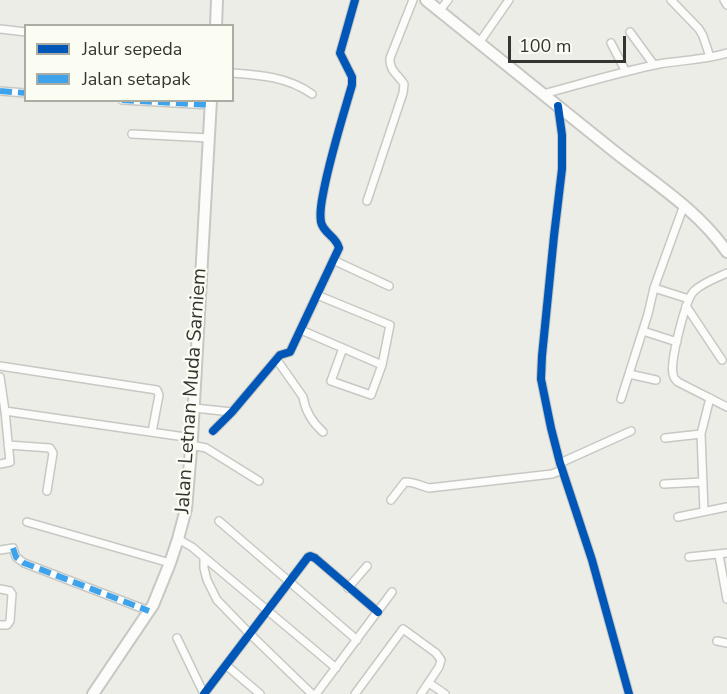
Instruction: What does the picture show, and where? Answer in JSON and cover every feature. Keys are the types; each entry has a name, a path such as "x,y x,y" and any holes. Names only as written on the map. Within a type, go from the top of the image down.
{"main road":[{"path":"216,24 217,0"},
{"path":"426,0 684,205 726,250"},
{"name":"Jalan Letnan Muda Sarniem","path":"95,693 153,605 170,563 186,509 192,441 211,103"}],"street":[{"path":"213,431 280,356 290,352 339,248 338,242 323,228 320,212 328,167 352,85 352,77 340,52 355,0"},
{"path":"367,201 403,93 404,84 391,69 390,58 413,0"},
{"path":"440,10 447,0"},
{"path":"478,43 508,0"},
{"path":"671,0 704,36 710,57"},
{"path":"724,0 727,5"},
{"path":"0,29 24,32"},
{"path":"630,32 654,65"},
{"path":"610,42 627,72"},
{"path":"543,94 654,65 727,53"},
{"path":"234,73 282,79 312,94"},
{"path":"0,92 24,93"},
{"path":"181,102 211,103"},
{"path":"558,106 562,135 562,169 541,368 543,395 561,467 592,560 629,694"},
{"path":"132,134 209,138"},
{"path":"621,399 654,288 684,205"},
{"path":"333,260 389,286"},
{"path":"727,273 693,291 688,302 672,367 674,378 727,408"},
{"path":"654,288 688,302 722,360"},
{"path":"317,295 390,325 382,365 371,395 331,381 343,348"},
{"path":"301,330 382,365"},
{"path":"643,331 677,342"},
{"path":"277,360 303,397 304,404 315,425 323,432"},
{"path":"0,366 157,390 159,395 152,432"},
{"path":"629,375 656,380"},
{"path":"0,377 10,462 0,464"},
{"path":"705,511 701,434 710,398"},
{"path":"194,408 232,412"},
{"path":"5,411 152,432 192,441 259,481"},
{"path":"391,500 405,482 429,488 552,474 561,467 631,431"},
{"path":"665,438 701,434"},
{"path":"8,445 52,450 47,491"},
{"path":"664,484 703,482"},
{"path":"678,517 727,507"},
{"path":"219,521 357,640"},
{"path":"27,522 170,563"},
{"path":"178,539 192,547 336,668"},
{"path":"0,550 13,548 16,557 24,563 149,611"},
{"path":"689,557 723,554 727,599"},
{"path":"177,638 204,694 310,556 378,612"},
{"path":"204,558 207,580 217,600 314,694 392,592"},
{"path":"348,588 367,566"},
{"path":"0,589 10,591 12,594 10,621 7,625 0,625"},
{"path":"355,694 403,629 436,653 441,660 439,667 421,694"},
{"path":"717,641 727,644"},
{"path":"226,665 260,694"},
{"path":"429,683 445,694"}],"marked path":[{"path":"0,91 24,93"},
{"path":"158,102 211,105"},
{"path":"13,548 16,557 24,563 149,611"}],"cycle path":[{"path":"213,431 280,355 290,352 339,248 322,226 320,218 330,163 352,85 352,77 340,53 355,0"},
{"path":"558,106 562,135 562,169 541,379 560,463 592,560 629,694"},
{"path":"204,694 310,556 378,612"}]}
